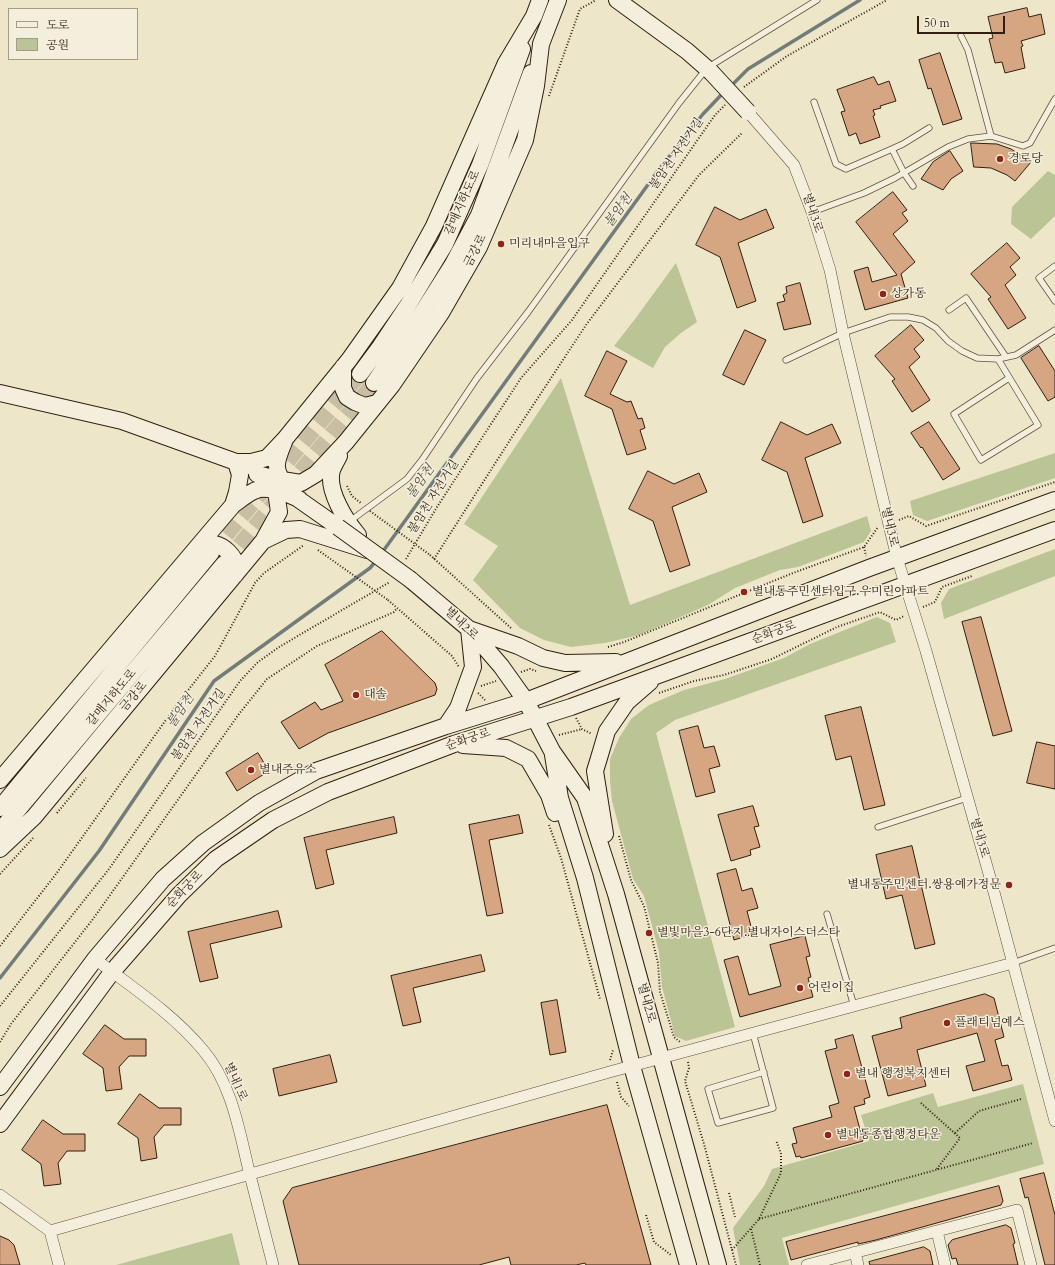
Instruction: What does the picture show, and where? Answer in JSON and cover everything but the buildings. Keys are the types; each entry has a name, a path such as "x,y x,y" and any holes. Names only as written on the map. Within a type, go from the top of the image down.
{"street":[{"path":"236,462 251,462 267,458 285,439 343,367 400,288 434,226 506,63 534,16 540,0"},
{"name":"금강로","path":"279,486 302,483 316,474 323,467 346,442 392,385 441,314 479,247 525,140 536,86 542,44 558,0"},
{"path":"551,18 565,0"},
{"name":"별내3로","path":"617,0 687,51 709,70 794,165 812,212 830,270 843,333 897,558 926,651 1013,963 1055,1122"},
{"name":"갈매지하도로","path":"360,374 408,305 445,244 480,165 534,16"},
{"name":"갈매지하도로","path":"374,382 445,277 479,215 542,44"},
{"path":"343,367 343,388 347,397 365,406 378,403"},
{"path":"0,393 122,421 236,462 299,498"},
{"path":"263,541 279,512 279,486 276,471 279,454 285,439"},
{"path":"343,525 332,490 332,471 346,442"},
{"path":"0,780 204,550 233,505 240,475 236,462"},
{"path":"257,474 279,486 287,493 299,498"},
{"path":"233,505 256,490 279,486"},
{"name":"별내2로","path":"299,498 343,525 372,552 411,580 469,629 501,666 526,701 552,751 584,798 616,894 718,1265"},
{"name":"순화궁로","path":"0,1087 95,959 163,879 203,843 259,803 316,771 446,726 526,701 897,558 1055,500"},
{"path":"263,541 286,530 300,529 318,541 372,552"},
{"name":"순화궁로","path":"0,1124 112,972 179,895 216,860 273,820 328,792 454,744 535,719 905,586 1055,530"},
{"name":"금강로","path":"0,849 34,817 263,541"},
{"path":"204,550 207,543 215,544 226,549 232,556 236,565 235,575"},
{"name":"갈매지하도로","path":"0,808 204,550"},
{"name":"갈매지하도로","path":"0,831 224,564"},
{"path":"446,726 458,708 473,667 469,629 518,646 542,658 564,663 627,662"},
{"path":"616,894 600,808 595,771 606,731 627,702 658,675"},
{"path":"454,744 506,748 528,759 549,795 560,826 585,878"},
{"name":"별내2로","path":"552,751 560,798 585,878 632,1066 688,1265"},
{"name":"별내1로","path":"95,959 185,1030 204,1051 218,1072 232,1104 273,1265"},
{"path":"50,1231 632,1066 1013,963"},
{"path":"0,1196 50,1231 59,1265"},
{"path":"807,1265 1016,1210 1031,1265"},
{"path":"937,1231 945,1265"},
{"path":"855,1252 858,1265"}],"lane":[{"path":"343,525 407,479 422,460 477,378 528,312 670,116 709,70 817,0"},
{"path":"961,36 968,50 991,136"},
{"path":"812,212 864,193 904,173 948,146 968,139 991,136 1023,146 1030,144 1055,98"},
{"path":"814,102 836,164 846,168 903,144 930,128"},
{"path":"892,149 904,173 914,186"},
{"path":"1055,266 1039,278 1055,301"},
{"path":"949,310 966,298 1006,357"},
{"path":"786,360 843,333 890,317 908,317 923,320 936,328 948,341 962,351 977,358 998,359 1016,355 1055,330"},
{"path":"998,359 1038,425 981,460 954,414 1009,378"},
{"path":"878,827 967,798"},
{"path":"827,914 854,1006"},
{"path":"1013,963 1055,948"},
{"path":"753,1033 764,1072 773,1108 718,1123 708,1089 764,1072"}],"path":[{"path":"744,88 787,56 887,0"},
{"name":"불암천 자전거길","path":"406,559 441,501 521,378 572,320 711,120 726,104"},
{"path":"434,559 586,325 699,175 742,133"},
{"path":"909,516 926,526 1055,482"},
{"path":"370,511 430,555 514,630"},
{"path":"603,649 624,642 793,573 864,547 878,527"},
{"path":"0,946 56,874 178,703 215,656 255,583 264,573 318,541 452,656 460,670"},
{"path":"935,602 942,588 977,574"},
{"name":"불암천 자전거길","path":"0,1006 113,864 227,700 258,662 279,647 394,579"},
{"path":"0,1042 11,1024 93,919 239,714 267,679 317,646 394,612 397,608"},
{"path":"657,694 694,681 724,675 772,659 837,627 880,612 896,620"},
{"path":"475,689 484,700"},
{"path":"574,714 582,729 593,734"},
{"path":"570,732 582,729"},
{"path":"54,816 90,773"},
{"path":"548,823 562,858 602,1005"},
{"path":"0,874 38,833"},
{"path":"618,834 631,880 644,906 658,963 660,992 674,1037 684,1045"},
{"path":"610,1060 614,1048"},
{"path":"689,1068 684,1081 704,1144 736,1265"},
{"path":"955,1133 979,1112 1021,1099"},
{"path":"921,1103 960,1138 936,1170"},
{"path":"732,1250 759,1219 781,1173 781,1154 776,1140"},
{"path":"759,1219 1033,1143"},
{"path":"729,1194 735,1217"},
{"path":"646,1215 654,1242 673,1256"},
{"path":"750,1229 760,1265"}],"green space":[{"path":"1048,171 1055,175 1055,216 1031,239 1011,224 1012,207"},
{"path":"676,263 697,322 665,347 653,368 614,346"},
{"path":"561,378 630,605 867,516 871,531 864,542 798,567 780,570 735,588 708,605 639,635 605,643 571,647 544,640 520,628 473,580 498,546 464,524"},
{"path":"1055,453 1055,478 927,521 913,515 910,501"},
{"path":"1055,549 1055,576 944,619 941,603 949,589"},
{"path":"877,617 890,623 896,642 675,720 656,733 735,1027 686,1041 675,1036 662,987 659,952 644,896 633,879 612,801 610,759 619,738 631,719 649,705 684,690 725,679 784,658 810,644"},
{"path":"1023,1084 1044,1164 782,1238 789,1265 740,1265 733,1228 764,1186 772,1169 869,1141 861,1115 933,1093 938,1107"},
{"path":"232,1233 240,1265 116,1265"}],"waterway":[{"name":"불암천","path":"730,87 748,69 860,0"},
{"name":"불암천","path":"381,554 660,168 703,114 724,92"},
{"name":"불암천","path":"0,978 99,851 214,681 370,568 376,561"}],"tunnel":[{"path":"211,553 360,374"},
{"path":"224,564 374,383"}],"place":[{"name":"경로당","path":"1000,159"},
{"name":"미리내마을입구","path":"501,244"},
{"name":"상가동","path":"883,294"},
{"name":"별내동주민센터입구.우미린아파트","path":"744,592"},
{"name":"대솔","path":"356,695"},
{"name":"별내주유소","path":"251,770"},
{"name":"별내동주민센터.쌍용예가정문","path":"1009,885"},
{"name":"별빛마을3-6단지.별내자이스더스타","path":"649,933"},
{"name":"어린이집","path":"800,988"},
{"name":"플래티넘예스","path":"947,1023"},
{"name":"별내 행정복지센터","path":"847,1074"},
{"name":"별내동종합행정타운","path":"828,1135"}]}
